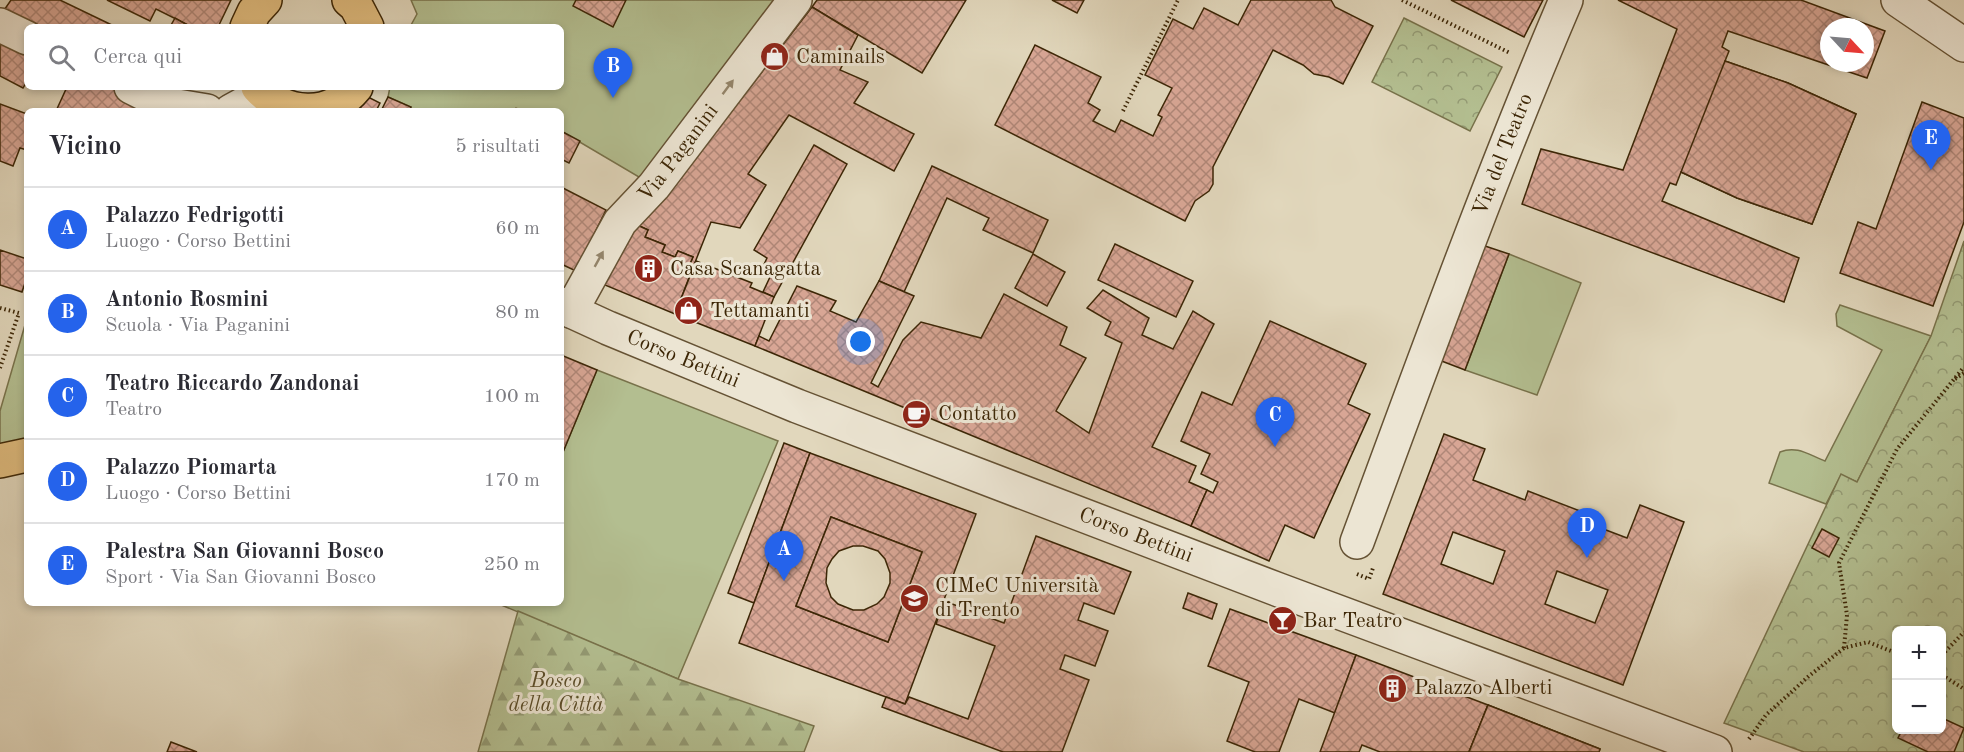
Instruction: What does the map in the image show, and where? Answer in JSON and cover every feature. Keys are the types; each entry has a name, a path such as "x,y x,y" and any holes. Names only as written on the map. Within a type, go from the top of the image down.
{"main road":[{"path":"248,24 254,12 265,0"},
{"path":"261,90 282,106 289,108"},
{"path":"324,108 348,97"},
{"path":"0,461 24,456"}],"street":[{"name":"Via Paganini","path":"566,307 620,222 654,186 795,0"},
{"name":"Via del Teatro","path":"1357,542 1443,310 1537,67 1566,0"},
{"path":"1898,0 1964,45"},
{"path":"0,25 24,37"},
{"path":"137,90 165,104 189,108"},
{"path":"235,108 261,90"},
{"name":"Corso Bettini","path":"566,307 797,406 1279,590 1715,752"}],"path":[{"path":"1123,111 1178,0"},
{"path":"1402,0 1537,67"},
{"path":"0,308 19,314 0,368"},
{"path":"1844,648 1847,615 1839,563 1897,449 1964,367"},
{"path":"1952,381 1964,373"},
{"path":"1946,650 1964,632"},
{"path":"1749,739 1766,715 1844,648 1868,642 1892,651"},
{"path":"1946,678 1964,689"}],"green space":[{"path":"411,0 776,0 644,180 564,133 564,108 410,108 388,97 389,90 564,90 564,24 412,24 417,14"},
{"path":"1404,18 1502,67 1470,131 1372,82"},
{"path":"1964,241 1964,752 1804,752 1724,723 1841,474 1857,482 1931,336"},
{"path":"1509,254 1581,283 1537,395 1465,370"},
{"path":"1840,305 1931,336 1857,482 1841,475 1826,504 1769,483 1780,452 1797,450 1825,461 1882,350 1837,326 1836,314"},
{"path":"24,328 24,441 0,446 0,411"},
{"path":"597,370 778,441 678,679 504,606 564,606 564,450"},
{"name":"Bosco della Città","path":"518,611 678,679 814,726 804,752 478,752"}],"building":[{"path":"11,0 60,0 110,24 24,26 0,16"},
{"path":"107,0 231,0 219,24 186,24 156,9 150,21"},
{"path":"576,0 626,0 613,27 573,6"},
{"path":"817,0 966,0 922,73 812,7"},
{"path":"1052,0 1084,0 1077,13"},
{"path":"1251,0 1331,0 1335,7 1373,26 1343,84 1329,77 1314,74 1303,65 1273,50 1213,167 1213,184 1209,191 1195,201 1185,221 995,125 1035,45 1101,77 1088,103 1100,110 1093,121 1115,132 1121,120 1153,136 1162,117 1158,115 1172,88 1145,75 1173,19 1193,29 1204,8 1238,25"},
{"path":"1451,0 1543,0 1524,37"},
{"path":"1618,0 1801,0 1850,18 1820,18 1820,62 1728,31 1722,47 1729,51 1725,61 1788,83 1856,114 1812,224 1737,198 1681,172 1676,185 1670,183 1662,201 1799,258 1784,302 1522,204 1541,149 1623,170 1677,29"},
{"path":"812,7 858,35 840,70 868,82 854,103 914,134 894,171 789,115 748,174 766,185 740,228 711,222 692,270 688,268 693,257 678,251 675,257 662,252 665,245 645,237 648,230 635,224 751,86"},
{"path":"175,18 186,24 172,24"},
{"path":"1874,27 1885,31 1874,60"},
{"path":"0,32 24,44 24,86 23,88 0,76"},
{"path":"1725,61 1788,83 1856,114 1812,224 1737,198 1681,172"},
{"path":"1849,72 1869,72 1867,78"},
{"path":"66,90 118,90 150,108 57,108"},
{"path":"366,96 380,103 378,108 360,108"},
{"path":"388,97 411,107 410,108 382,108"},
{"path":"1922,102 1964,118 1964,222 1933,306 1840,273 1858,222 1876,229"},
{"path":"0,104 24,113 24,149 20,148 13,166 0,161"},
{"path":"564,133 580,141 569,163 564,160"},
{"path":"814,145 847,164 774,297 763,292 770,277 761,271 767,258 754,250"},
{"path":"932,166 1048,220 1033,253 983,230 989,218 947,198 904,292 879,281"},
{"path":"564,189 606,210 576,271 564,265"},
{"name":"Casa Scanagatta","path":"635,224 648,230 645,237 665,245 662,252 675,257 678,251 693,257 688,268 692,270 675,314 600,283"},
{"path":"1115,244 1193,281 1176,317 1098,280"},
{"path":"1482,245 1509,254 1465,370 1439,360"},
{"path":"0,250 24,258 22,292 0,285"},
{"path":"1033,254 1065,272 1047,306 1015,288"},
{"path":"696,261 752,283 750,287 774,297 755,346 675,314"},
{"path":"879,281 914,296 871,383 878,387 903,340 921,322 981,338 1004,294 1067,327 1060,345 1086,358 1056,411 1089,433 1122,343 1105,335 1111,322 1087,308 1103,290 1149,318 1142,335 1173,349 1193,311 1214,324 1152,447 1196,466 1189,482 1207,490 1191,526 755,346 759,336 769,341 797,286 836,301 830,311 856,322"},
{"path":"1270,321 1366,364 1348,404 1370,414 1314,538 1285,525 1269,561 1191,526 1207,490 1213,493 1218,482 1201,474 1210,454 1181,441 1202,392 1232,405"},
{"path":"564,356 597,370 564,450"},
{"path":"1444,434 1485,449 1473,480 1525,500 1528,491 1580,511 1577,519 1627,538 1640,505 1684,522 1623,685 1383,594","holes":["1453,532 1505,551 1493,584 1441,564","1557,571 1608,590 1595,623 1545,604"]},
{"path":"784,443 810,453 754,603 728,593"},
{"path":"810,453 976,514 905,704 739,643","holes":["831,517 922,552 888,642 796,606"]},
{"path":"831,517 922,552 888,642 796,606","holes":["853,546 863,546 878,551 885,559 890,573 890,583 884,597 877,604 864,610 853,610 838,604 831,597 826,583 827,568 839,551"]},
{"path":"1822,529 1839,538 1829,557 1812,548"},
{"path":"1036,536 1131,572 1114,614 1084,603 1078,620 1108,631 1095,666 1065,655 1060,669 1089,680 1062,752 1003,752 882,707 886,697 905,704 909,697 968,719 995,646 936,624 944,601 1004,623"},
{"path":"1188,593 1217,604 1212,619 1183,608"},
{"path":"1230,609 1356,655 1335,713 1299,699 1279,752 1255,752 1227,741 1249,682 1208,666"},
{"name":"Palazzo Alberti","path":"1356,655 1488,705 1469,752 1380,752 1362,745 1359,752 1320,752"},
{"path":"1488,705 1600,749 1599,752 1469,752"},
{"path":"1488,705 1600,749 1599,752 1469,752"},
{"path":"1946,720 1964,728 1954,752 1928,752 1898,738 1900,734 1946,734"},
{"path":"171,742 197,752 167,752"}],"place":[{"name":"Caminails","path":"775,57"},
{"name":"Antonio Rosmini","path":"613,98"},
{"name":"Palestra San Giovanni Bosco","path":"1931,170"},
{"name":"Casa Scanagatta","path":"649,269"},
{"name":"Tettamanti","path":"689,311"},
{"name":"Contatto","path":"917,414"},
{"name":"Teatro Riccardo Zandonai","path":"1275,447"},
{"name":"Palazzo Piomarta","path":"1587,558"},
{"name":"Palazzo Fedrigotti","path":"784,581"},
{"name":"CIMeC Università di Trento","path":"914,598"},
{"name":"Bar Teatro","path":"1282,621"},
{"name":"Palazzo Alberti","path":"1393,688"}]}
